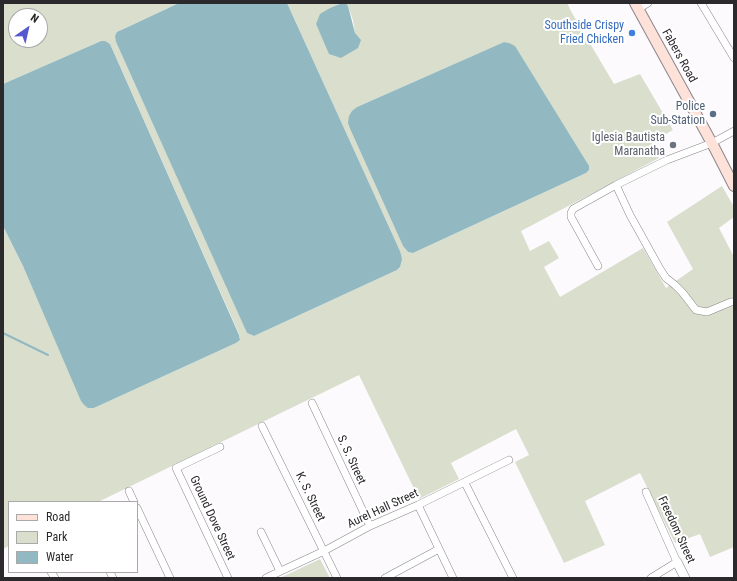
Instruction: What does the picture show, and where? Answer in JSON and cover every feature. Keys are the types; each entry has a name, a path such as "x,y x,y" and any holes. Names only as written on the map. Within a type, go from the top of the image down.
{"main road":[{"name":"Fabers Road","path":"636,6 712,142 734,186"}],"street":[{"path":"636,6 648,3"},
{"path":"701,3 734,58"},
{"path":"598,266 571,217 570,213 577,206 667,160 734,132"},
{"path":"616,185 630,215 660,269 666,278 678,288 696,310 707,312 731,302"},
{"name":"S. S. Street","path":"312,403 370,526"},
{"name":"K. S. Street","path":"262,426 337,578"},
{"name":"Ground Dove Street","path":"220,447 176,468 228,578"},
{"name":"Aurel Hall Street","path":"266,578 324,551 370,526 465,483 509,460"},
{"path":"465,483 513,578"},
{"path":"129,491 134,501"},
{"name":"Freedom Street","path":"646,492 685,578"},
{"path":"418,505 453,578"},
{"path":"138,510 170,578"},
{"path":"260,532 280,572"},
{"path":"385,578 439,549"},
{"path":"651,578 677,562"}],"green space":[{"path":"3,3 179,3 121,30 116,42 247,333 254,336 397,270 400,267 400,251 287,3 342,3 330,8 316,24 322,36 355,33 353,20 346,3 567,3 614,84 640,74 673,130 651,142 659,158 521,231 530,251 549,241 559,258 544,267 560,297 643,248 666,288 693,269 667,222 722,186 734,207 734,217 719,228 734,257 734,547 710,557 700,534 675,543 640,473 585,501 605,545 564,563 515,462 529,455 516,429 451,463 459,479 419,499 359,375 100,501 8,501 8,546 3,549 3,226 23,266 84,405 88,407 94,408 240,340 239,334 110,44 101,41 3,84","holes":["504,42 509,43 589,170 586,173 413,253 408,252 403,246 351,131 357,107"]},
{"path":"320,559 330,578 280,578"}],"water":[{"path":"179,3 287,3 400,251 402,259 400,267 397,270 254,336 247,333 116,42 115,36 117,32"},
{"path":"342,3 346,3 348,6 355,33 361,40 358,48 341,58 329,54 316,24 320,14"},
{"path":"101,41 105,41 110,44 240,340 94,408 88,408 81,401 23,266 3,226 3,84"},
{"path":"504,42 515,46 589,166 589,170 586,173 413,253 408,252 403,246 351,131 348,123 349,116 357,107"}],"waterway":[{"path":"3,333 48,355"}],"place":[{"name":"Southside Crispy Fried Chicken","path":"632,33"},
{"name":"Police Sub-Station","path":"713,114"},
{"name":"Iglesia Bautista Maranatha","path":"673,145"}]}
